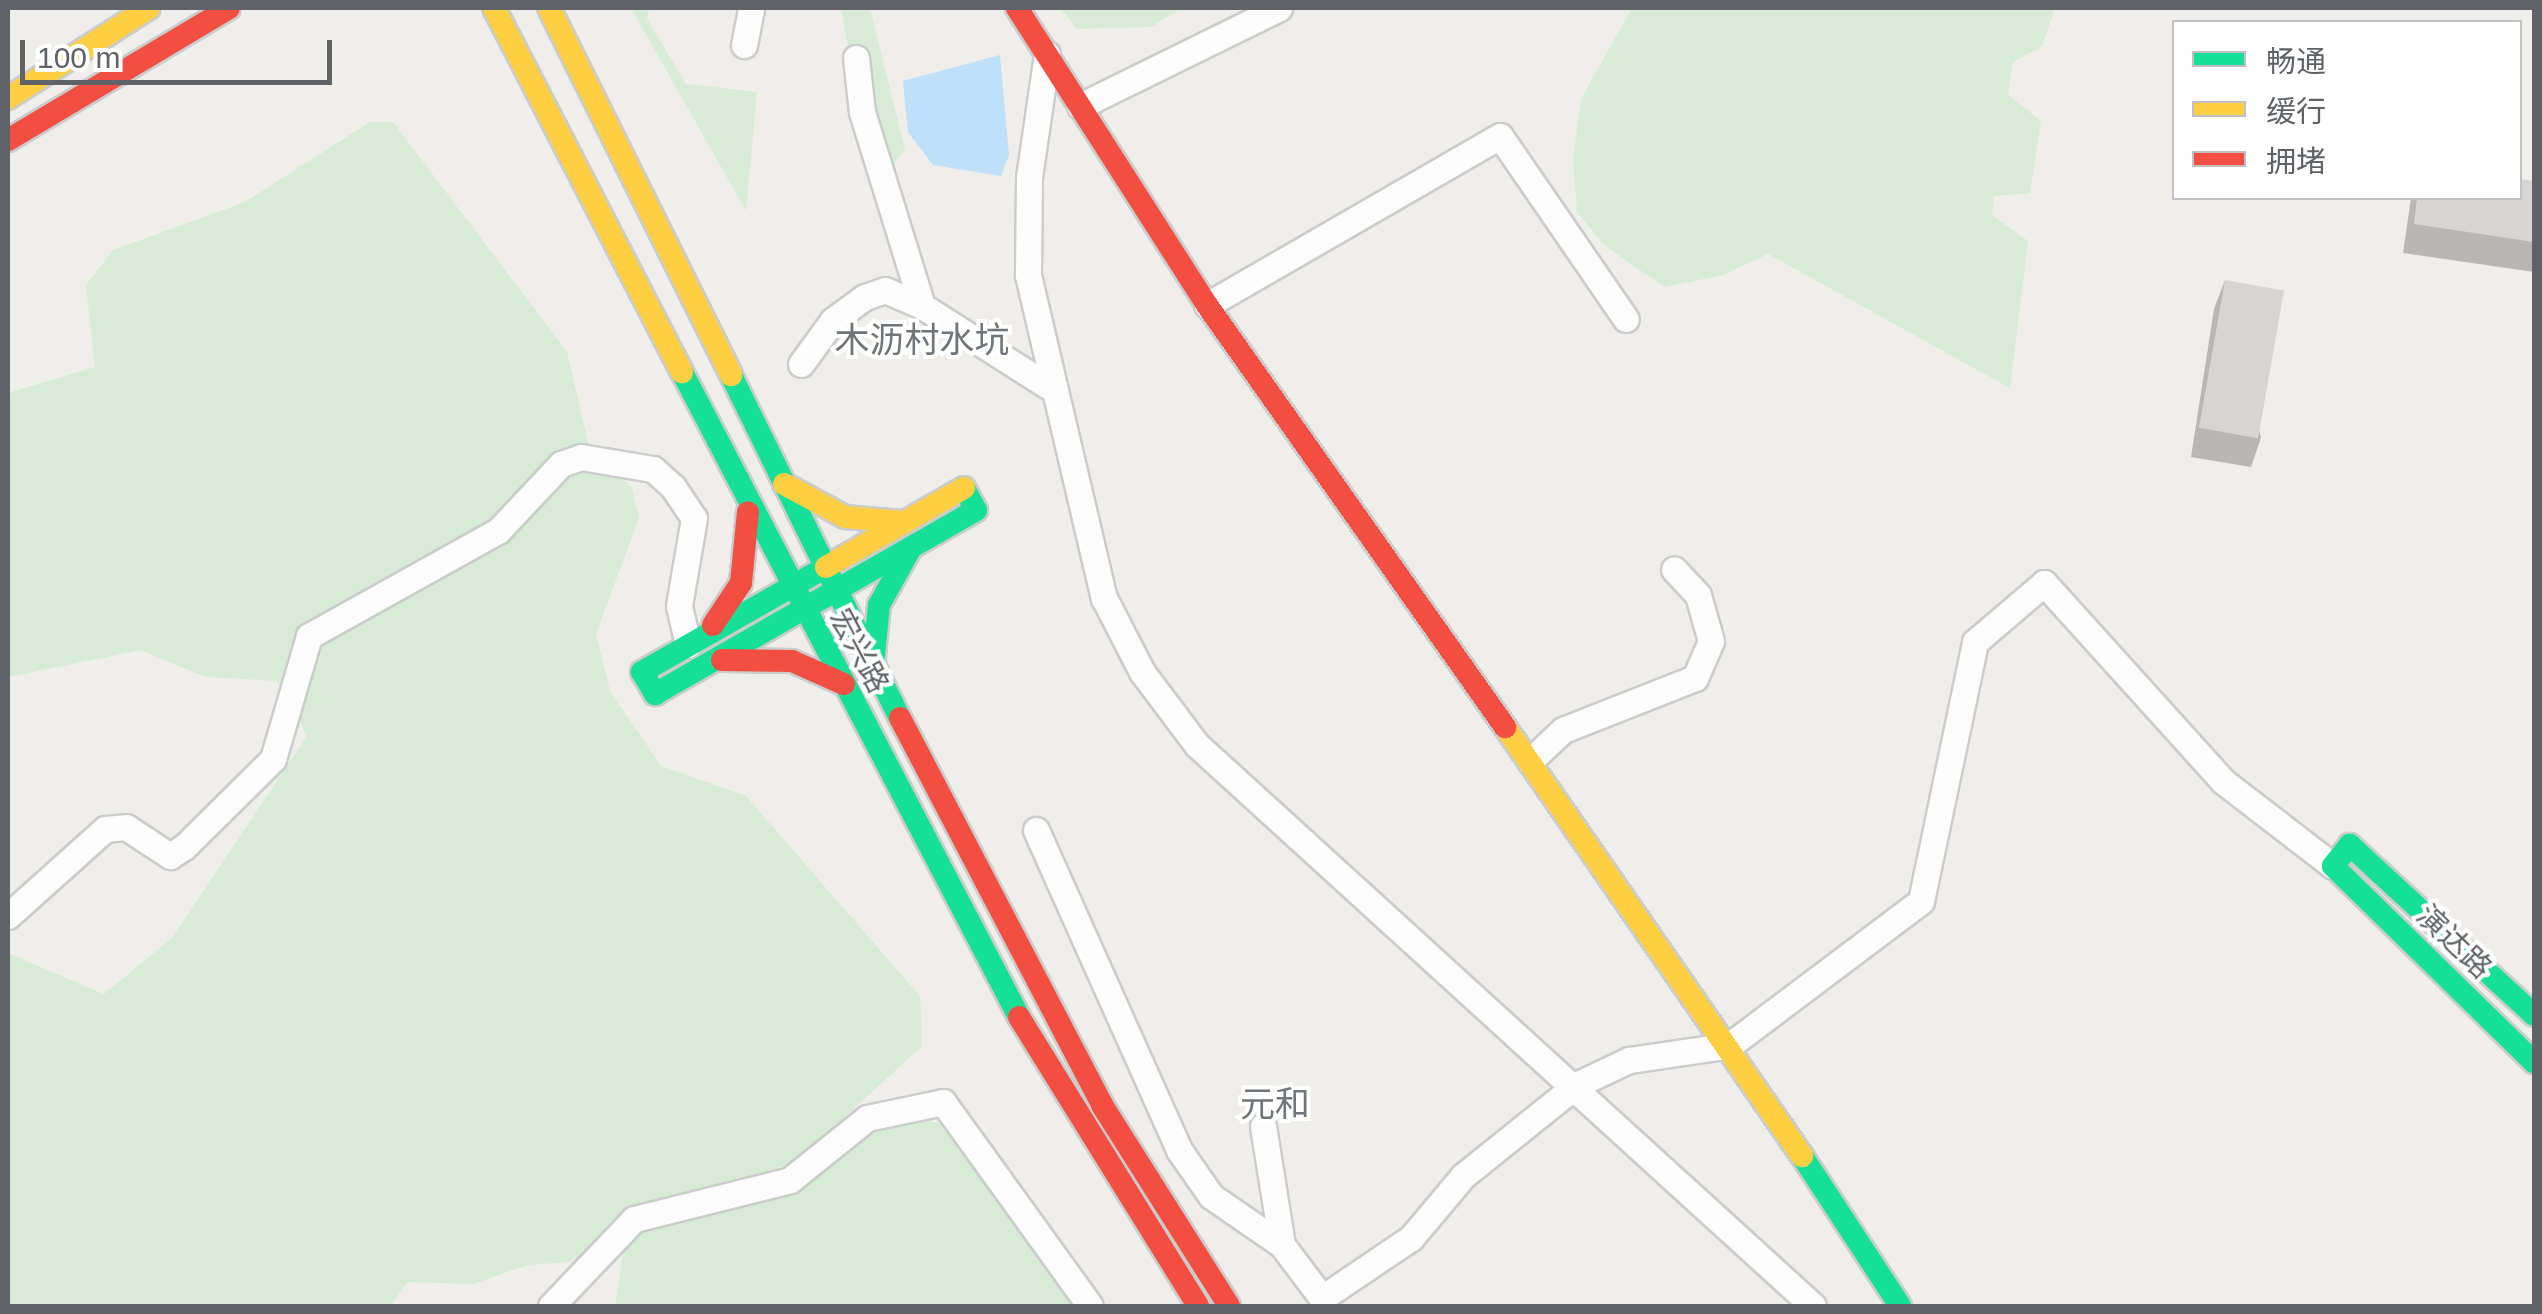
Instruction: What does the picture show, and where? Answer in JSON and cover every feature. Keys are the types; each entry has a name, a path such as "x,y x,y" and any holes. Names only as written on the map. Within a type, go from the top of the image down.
{"street":[{"path":"8,98 149,8"},
{"path":"8,140 228,8"},
{"name":"宏兴路","path":"494,8 789,586 1078,1122 1198,1306"},
{"name":"宏兴路","path":"549,8 822,568 1102,1105 1230,1306"},
{"path":"744,45 751,8"},
{"path":"1018,8 1207,305 1730,1044 1900,1306"},
{"path":"1080,106 1280,8"},
{"path":"1046,54 1029,177 1028,275 1048,386 1104,598 1142,672 1197,745 1576,1085 1813,1306"},
{"path":"856,58 875,162 922,306"},
{"path":"1207,305 1500,136 1626,319"},
{"path":"800,364 832,320 884,290 922,306 1048,386"},
{"path":"8,916 105,829 126,828 170,856 184,847 273,759 309,636 498,531 561,464 581,457 653,468 673,487 694,518 679,606 694,642"},
{"path":"784,484 845,517 904,522"},
{"path":"964,488 976,510 915,543 655,694 642,672 964,488"},
{"path":"694,642 741,583 746,501"},
{"path":"873,666 880,605 915,543"},
{"path":"1530,760 1563,730 1696,678 1711,641 1698,595 1674,569"},
{"path":"1036,830 1179,1150 1212,1196 1282,1245 1325,1302 1411,1238 1464,1176 1576,1085 1629,1060 1730,1044 1921,901 1975,642 2044,582 2224,782 2332,866"},
{"path":"706,664 773,658 844,684"},
{"name":"演达路","path":"2534,1015 2350,845 2332,866 2534,1062"},
{"path":"552,1306 634,1219 790,1180 867,1118 943,1102 1090,1306"},
{"path":"1264,1126 1282,1245"}],"green space":[{"path":"631,8 649,8 647,19 686,84 757,92 746,211"},
{"path":"841,8 870,8 905,149 894,165 870,170"},
{"path":"1060,8 1182,8 1151,27 1077,29"},
{"path":"1632,8 2055,8 2042,46 2013,62 2008,95 2041,121 2030,193 1994,196 1992,215 2028,241 2010,388 1768,254 1723,275 1664,287 1604,245 1577,212 1573,161 1581,99"},
{"path":"370,122 393,122 567,352 588,442 632,488 639,518 596,634 610,691 661,766 746,796 920,996 922,1046 798,1160 606,1236 570,1262 527,1265 474,1284 407,1282 391,1306 8,1306 8,953 104,994 172,938 307,736 277,681 205,677 141,650 8,677 8,393 95,367 86,285 113,250 245,202"},
{"path":"910,1117 942,1124 1074,1306 615,1306 624,1248 662,1217 810,1180 859,1140"}],"water":[{"path":"1000,55 1009,155 1001,176 933,165 908,132 903,81"}],"building":[{"path":"2522,179 2534,181 2534,242 2414,224 2417,200 2522,200"},
{"path":"2225,280 2284,290 2258,438 2199,428"}],"traffic: fast":[{"path":"682,372 1019,1017"},
{"path":"731,375 900,718"},
{"path":"826,567 642,672 655,694 976,510 964,488"},
{"path":"873,665 879,605 909,551"},
{"path":"2534,1015 2350,845 2333,866 2534,1062"},
{"path":"1802,1156 1900,1306"}],"traffic: slow":[{"path":"8,98 149,8"},
{"path":"494,8 682,372"},
{"path":"549,8 731,375"},
{"path":"784,484 845,517 903,522"},
{"path":"826,567 964,488"},
{"path":"1505,727 1802,1156"}],"traffic: jam":[{"path":"8,140 229,8"},
{"path":"1017,8 1207,305 1505,727"},
{"path":"713,625 741,583 748,512"},
{"path":"722,660 792,661 844,684"},
{"path":"900,718 1102,1105 1229,1306"},
{"path":"1019,1017 1198,1306"}],"district":[{"name":"木沥村水坑","path":"922,340"},
{"name":"元和","path":"1275,1104"}]}
